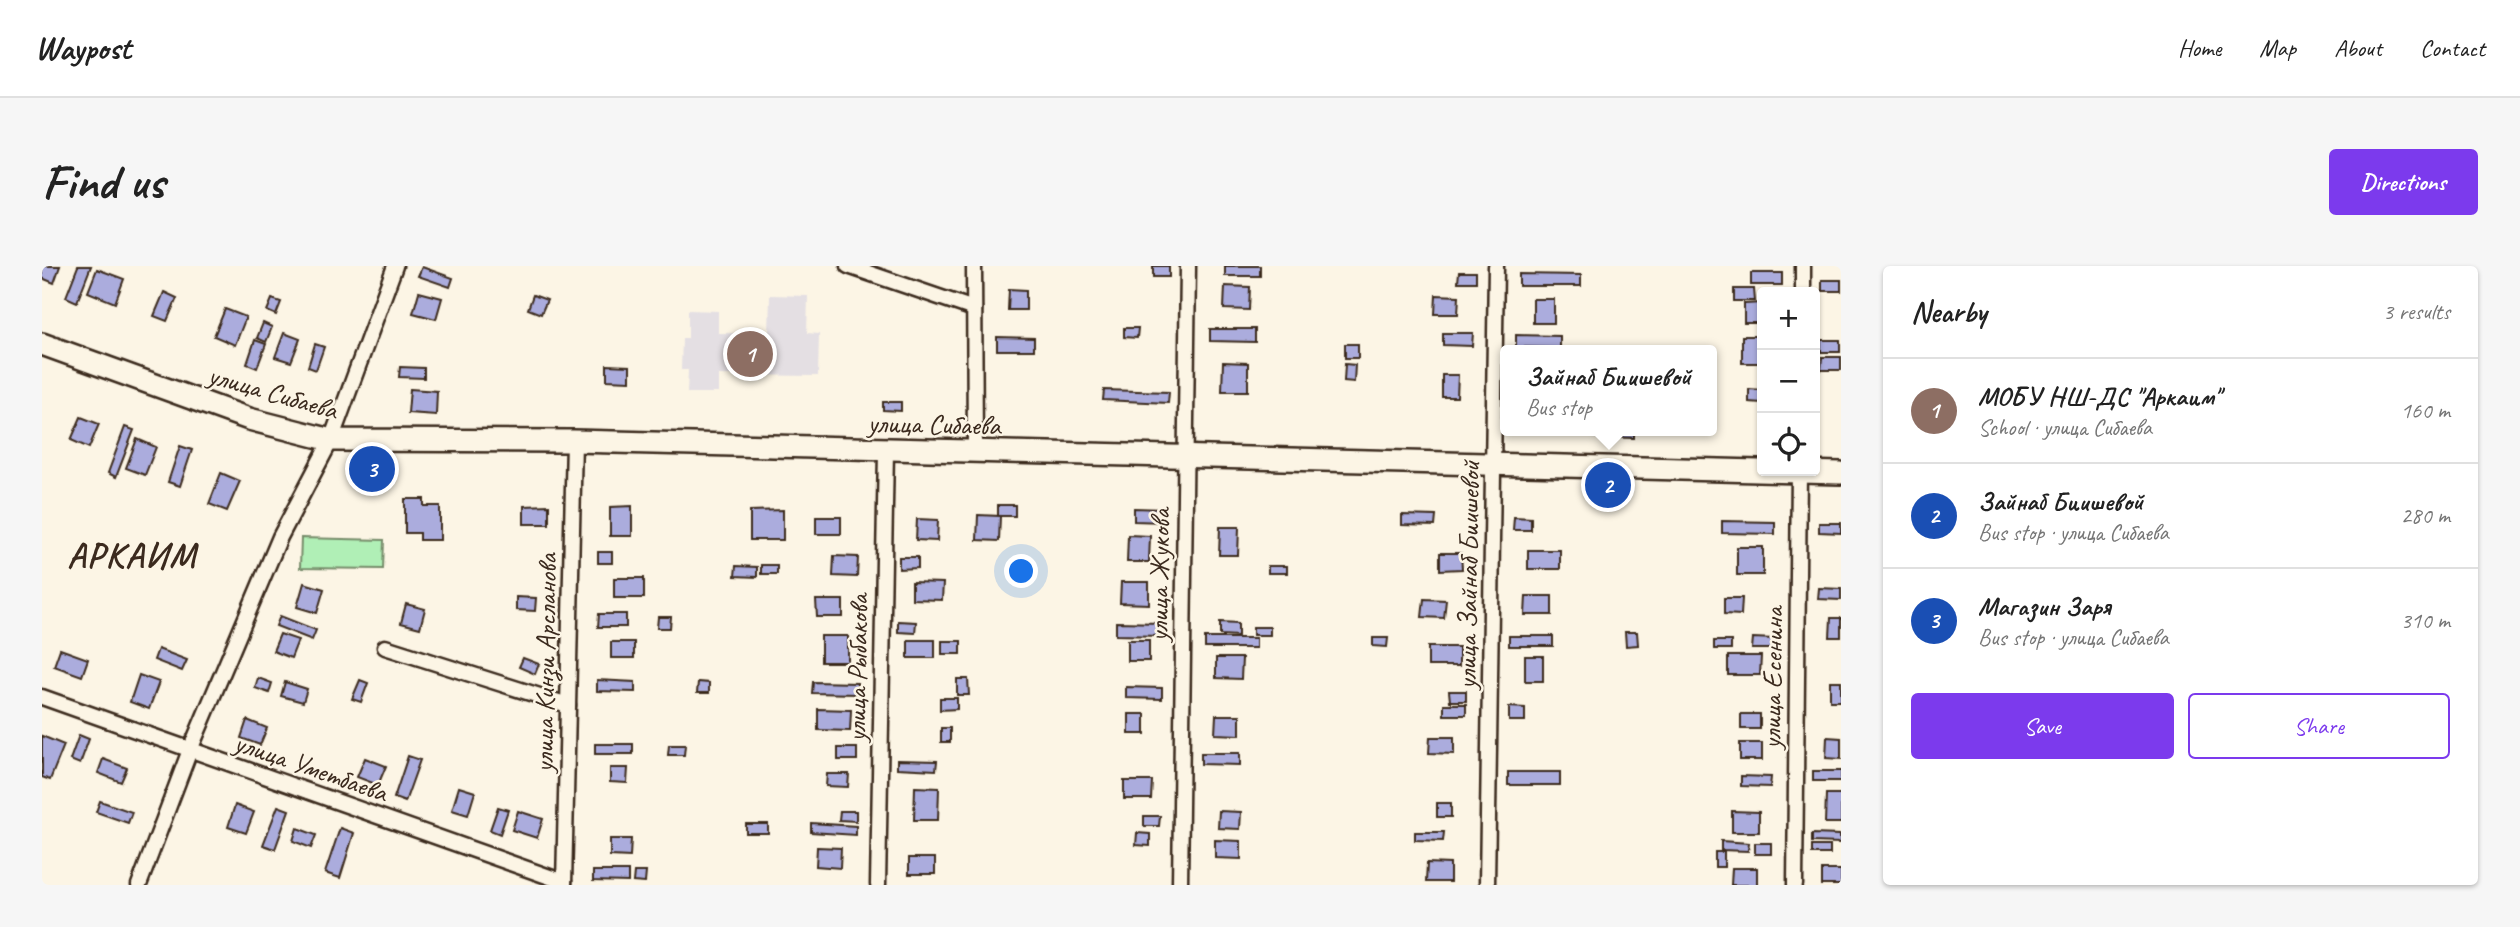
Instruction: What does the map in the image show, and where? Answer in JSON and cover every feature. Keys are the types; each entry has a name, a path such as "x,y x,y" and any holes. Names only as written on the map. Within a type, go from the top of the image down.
{"main road":[{"name":"улица Сибаева","path":"42,344 249,419 331,440 574,441 886,451 1757,470"},
{"name":"улица Сибаева","path":"1820,472 1841,473"}],"street":[{"path":"139,885 190,750 280,537 331,440 395,266"},
{"path":"848,266 974,309"},
{"path":"974,266 975,452"},
{"name":"улица Жукова","path":"1180,885 1188,266"},
{"name":"улица Зайнаб Биишевой","path":"1487,885 1496,266"},
{"path":"1802,287 1803,266"},
{"name":"улица Кинзи Арсланова","path":"564,883 574,441"},
{"name":"улица Рыбакова","path":"877,885 886,451"},
{"name":"улица Есенина","path":"1795,885 1799,476"},
{"path":"385,647 568,705"},
{"name":"улица Уметбаева","path":"42,697 564,883"}],"shaded area":[{"path":"770,295 808,296 807,333 819,334 818,376 718,375 718,393 687,393 688,370 681,370 682,338 688,338 688,310 718,311 718,333 769,334"}],"green space":[{"path":"301,538 384,540 383,569 300,568"}],"building":[{"path":"42,266 60,266 54,283 42,278"},
{"path":"78,266 91,266 77,302 66,297"},
{"path":"1153,266 1169,266 1169,277 1153,277"},
{"path":"1225,266 1260,266 1260,276 1225,276"},
{"path":"422,267 453,278 450,287 418,276"},
{"path":"97,269 124,279 115,303 88,292"},
{"path":"1459,272 1476,272 1476,282 1458,282"},
{"path":"1751,273 1782,273 1782,285 1751,285"},
{"path":"1519,274 1581,275 1581,286 1519,286"},
{"path":"1822,280 1841,280 1841,291 1822,291"},
{"path":"1225,286 1250,287 1249,310 1224,309"},
{"path":"1009,289 1026,290 1026,310 1008,310"},
{"path":"1734,289 1754,289 1755,301 1734,301"},
{"path":"164,292 177,298 167,321 154,316"},
{"path":"419,292 442,298 436,319 413,313"},
{"path":"533,295 547,300 541,314 528,309"},
{"path":"1436,295 1459,296 1458,314 1435,314"},
{"path":"272,299 281,302 276,315 267,311"},
{"path":"1533,299 1554,299 1554,323 1533,323"},
{"path":"1757,303 1757,323 1744,323 1744,304"},
{"path":"225,309 246,317 235,345 214,336"},
{"path":"263,323 272,327 266,342 257,338"},
{"path":"1124,328 1138,328 1137,338 1124,337"},
{"path":"1210,329 1255,329 1255,342 1210,341"},
{"path":"284,333 300,339 291,362 275,357"},
{"path":"1443,333 1473,333 1472,346 1443,345"},
{"path":"1516,335 1560,336 1560,345 1516,345"},
{"path":"1742,336 1757,336 1757,363 1742,363"},
{"path":"997,337 1034,338 1034,350 997,350"},
{"path":"255,340 266,344 257,368 247,364"},
{"path":"1821,340 1840,340 1840,352 1821,352"},
{"path":"315,344 324,347 316,370 308,367"},
{"path":"1345,344 1358,344 1358,358 1345,358"},
{"path":"1822,357 1841,357 1841,370 1821,370"},
{"path":"1223,362 1248,363 1248,391 1222,391"},
{"path":"1345,364 1355,365 1354,382 1344,381"},
{"path":"607,365 630,366 630,381 607,380"},
{"path":"400,367 424,368 424,378 399,377"},
{"path":"1442,375 1458,375 1457,397 1442,397"},
{"path":"410,389 437,391 436,415 408,413"},
{"path":"1749,389 1757,390 1757,403 1749,402"},
{"path":"1104,390 1169,392 1168,403 1103,400"},
{"path":"883,402 901,402 901,411 883,410"},
{"path":"81,417 99,424 89,448 71,440"},
{"path":"125,427 134,430 116,477 108,473"},
{"path":"1634,436 1634,438 1599,437"},
{"path":"137,439 156,447 145,475 126,468"},
{"path":"180,446 192,450 180,486 168,482"},
{"path":"221,473 240,481 227,511 209,504"},
{"path":"405,499 424,499 424,506 440,506 440,540 420,540 420,533 405,533"},
{"path":"549,505 549,524 524,524 524,506"},
{"path":"998,505 1015,505 1015,516 998,516"},
{"path":"632,506 632,536 610,536 610,507"},
{"path":"1134,508 1164,509 1164,522 1134,521"},
{"path":"783,510 783,540 750,540 750,511"},
{"path":"978,515 1000,516 999,541 977,540"},
{"path":"1402,515 1436,516 1435,526 1402,525"},
{"path":"816,517 841,517 841,534 816,534"},
{"path":"1514,517 1531,518 1531,530 1513,530"},
{"path":"917,519 938,520 937,541 916,540"},
{"path":"1722,521 1775,522 1775,534 1722,533"},
{"path":"1819,523 1841,523 1841,533 1819,532"},
{"path":"1220,527 1239,527 1238,555 1219,555"},
{"path":"1128,535 1150,536 1149,562 1127,562"},
{"path":"1737,547 1763,547 1763,575 1737,575"},
{"path":"1528,550 1560,550 1560,569 1528,569"},
{"path":"598,552 612,552 612,563 598,563"},
{"path":"1440,553 1461,553 1462,569 1440,570"},
{"path":"834,556 858,557 857,577 833,576"},
{"path":"899,557 918,557 918,568 899,569"},
{"path":"761,565 777,565 777,574 761,574"},
{"path":"736,566 757,567 757,577 735,576"},
{"path":"1268,566 1287,566 1287,573 1268,573"},
{"path":"614,578 644,578 644,598 614,598"},
{"path":"912,582 943,583 942,600 912,599"},
{"path":"1121,582 1149,582 1149,604 1120,603"},
{"path":"304,583 324,589 317,613 297,607"},
{"path":"1819,588 1841,589 1841,600 1818,599"},
{"path":"1526,596 1552,596 1552,615 1525,615"},
{"path":"516,597 536,598 535,611 516,610"},
{"path":"1724,598 1742,598 1741,615 1724,614"},
{"path":"1424,599 1446,600 1444,618 1422,617"},
{"path":"816,600 843,600 843,617 817,617"},
{"path":"406,604 425,609 420,628 401,623"},
{"path":"599,614 626,614 626,627 598,627"},
{"path":"280,616 316,630 312,640 276,626"},
{"path":"658,617 671,617 670,628 657,628"},
{"path":"1831,618 1841,618 1841,637 1830,637"},
{"path":"898,621 916,622 915,633 898,632"},
{"path":"1116,622 1162,623 1162,636 1116,635"},
{"path":"1220,622 1238,623 1238,636 1220,635"},
{"path":"1253,627 1270,627 1270,635 1253,635"},
{"path":"1625,632 1637,632 1638,645 1626,646"},
{"path":"280,634 298,640 291,658 273,651"},
{"path":"821,636 848,636 848,662 821,662"},
{"path":"1509,636 1553,636 1553,646 1509,646"},
{"path":"1205,638 1256,638 1256,648 1205,648"},
{"path":"1373,638 1388,638 1387,647 1373,646"},
{"path":"1753,638 1774,639 1774,649 1752,649"},
{"path":"908,640 935,640 935,658 908,658"},
{"path":"1128,640 1149,640 1149,661 1128,661"},
{"path":"942,641 961,641 961,654 942,654"},
{"path":"1714,641 1731,641 1731,649 1714,649"},
{"path":"611,642 634,642 634,658 611,658"},
{"path":"1428,647 1459,647 1459,666 1428,666"},
{"path":"60,649 88,659 82,676 54,666"},
{"path":"158,649 187,660 182,671 154,660"},
{"path":"1525,656 1543,656 1543,681 1525,681"},
{"path":"1728,656 1761,656 1760,675 1728,675"},
{"path":"523,658 539,664 535,674 519,667"},
{"path":"1216,658 1242,658 1241,679 1216,678"},
{"path":"139,675 159,682 149,709 130,702"},
{"path":"258,678 272,683 269,693 255,688"},
{"path":"957,679 968,679 969,695 957,695"},
{"path":"360,680 368,683 361,702 352,699"},
{"path":"597,680 635,682 635,692 597,691"},
{"path":"1830,681 1841,681 1841,701 1830,701"},
{"path":"285,682 307,689 303,702 281,696"},
{"path":"698,682 709,683 709,693 697,693"},
{"path":"813,682 857,683 857,694 812,693"},
{"path":"1126,687 1162,688 1162,699 1126,698"},
{"path":"1449,691 1466,691 1466,701 1450,701"},
{"path":"940,698 957,698 957,709 940,710"},
{"path":"1444,704 1466,704 1466,715 1444,715"},
{"path":"1509,707 1525,708 1525,721 1509,721"},
{"path":"818,709 851,710 850,731 818,730"},
{"path":"1129,714 1145,714 1145,734 1129,734"},
{"path":"1741,714 1760,714 1760,729 1741,729"},
{"path":"1216,715 1240,715 1240,735 1215,734"},
{"path":"247,720 267,728 260,745 241,738"},
{"path":"941,728 950,728 950,742 941,742"},
{"path":"79,735 89,739 80,764 70,760"},
{"path":"42,736 64,745 50,780 42,777"},
{"path":"1430,737 1454,737 1454,754 1429,753"},
{"path":"1827,737 1841,738 1841,759 1826,758"},
{"path":"1740,743 1762,743 1762,760 1740,760"},
{"path":"595,744 633,744 633,754 595,754"},
{"path":"669,745 685,745 684,755 668,755"},
{"path":"838,748 857,748 857,760 838,760"},
{"path":"1201,753 1240,753 1240,765 1201,764"},
{"path":"408,756 420,760 405,802 394,798"},
{"path":"365,758 386,766 378,785 357,777"},
{"path":"103,759 127,768 121,782 98,773"},
{"path":"897,760 937,761 936,770 897,768"},
{"path":"610,768 628,768 627,783 610,782"},
{"path":"1813,771 1841,771 1841,781 1813,781"},
{"path":"1508,772 1560,772 1560,785 1508,785"},
{"path":"827,774 849,774 848,787 826,786"},
{"path":"1741,776 1771,777 1770,787 1741,786"},
{"path":"1124,781 1152,781 1151,799 1124,799"},
{"path":"459,787 475,792 468,815 452,810"},
{"path":"915,787 939,788 938,820 914,820"},
{"path":"1826,794 1841,794 1841,823 1825,823"},
{"path":"100,801 132,812 128,823 96,812"},
{"path":"1437,803 1451,803 1451,817 1437,817"},
{"path":"235,805 254,812 246,833 228,827"},
{"path":"278,806 289,810 275,849 263,845"},
{"path":"498,807 508,810 500,834 490,830"},
{"path":"518,811 543,819 537,838 512,830"},
{"path":"840,811 856,811 856,821 839,820"},
{"path":"1219,811 1241,812 1240,829 1218,828"},
{"path":"1732,811 1759,812 1759,832 1732,832"},
{"path":"1144,816 1160,816 1159,826 1144,826"},
{"path":"811,823 856,826 856,835 811,832"},
{"path":"746,824 768,824 768,833 746,833"},
{"path":"297,828 316,835 311,848 293,841"},
{"path":"340,828 354,833 340,878 325,873"},
{"path":"1415,832 1444,832 1443,841 1415,840"},
{"path":"1137,833 1150,834 1150,846 1136,845"},
{"path":"1812,834 1840,835 1840,843 1812,842"},
{"path":"610,839 631,839 630,857 610,856"},
{"path":"1215,840 1241,841 1241,859 1215,858"},
{"path":"1721,841 1749,843 1748,851 1721,850"},
{"path":"1755,843 1771,843 1771,854 1755,854"},
{"path":"1812,846 1830,846 1830,854 1812,854"},
{"path":"817,847 841,848 840,868 816,866"},
{"path":"1715,852 1724,852 1724,867 1715,867"},
{"path":"909,858 935,858 935,874 909,874"},
{"path":"1427,863 1450,864 1450,882 1426,882"},
{"path":"1732,868 1757,868 1757,885 1731,885"},
{"path":"1822,870 1841,870 1841,885 1822,885"},
{"path":"593,871 628,871 628,882 593,881"},
{"path":"634,872 646,872 645,883 633,882"}],"place":[{"name":"МОБУ НШ-ДС \"Аркаим\"","path":"750,354"},
{"name":"Магазин Заря","path":"372,469"},
{"name":"Зайнаб Биишевой","path":"1608,485"}],"district":[{"name":"АРКАИМ","path":"132,555"}]}
